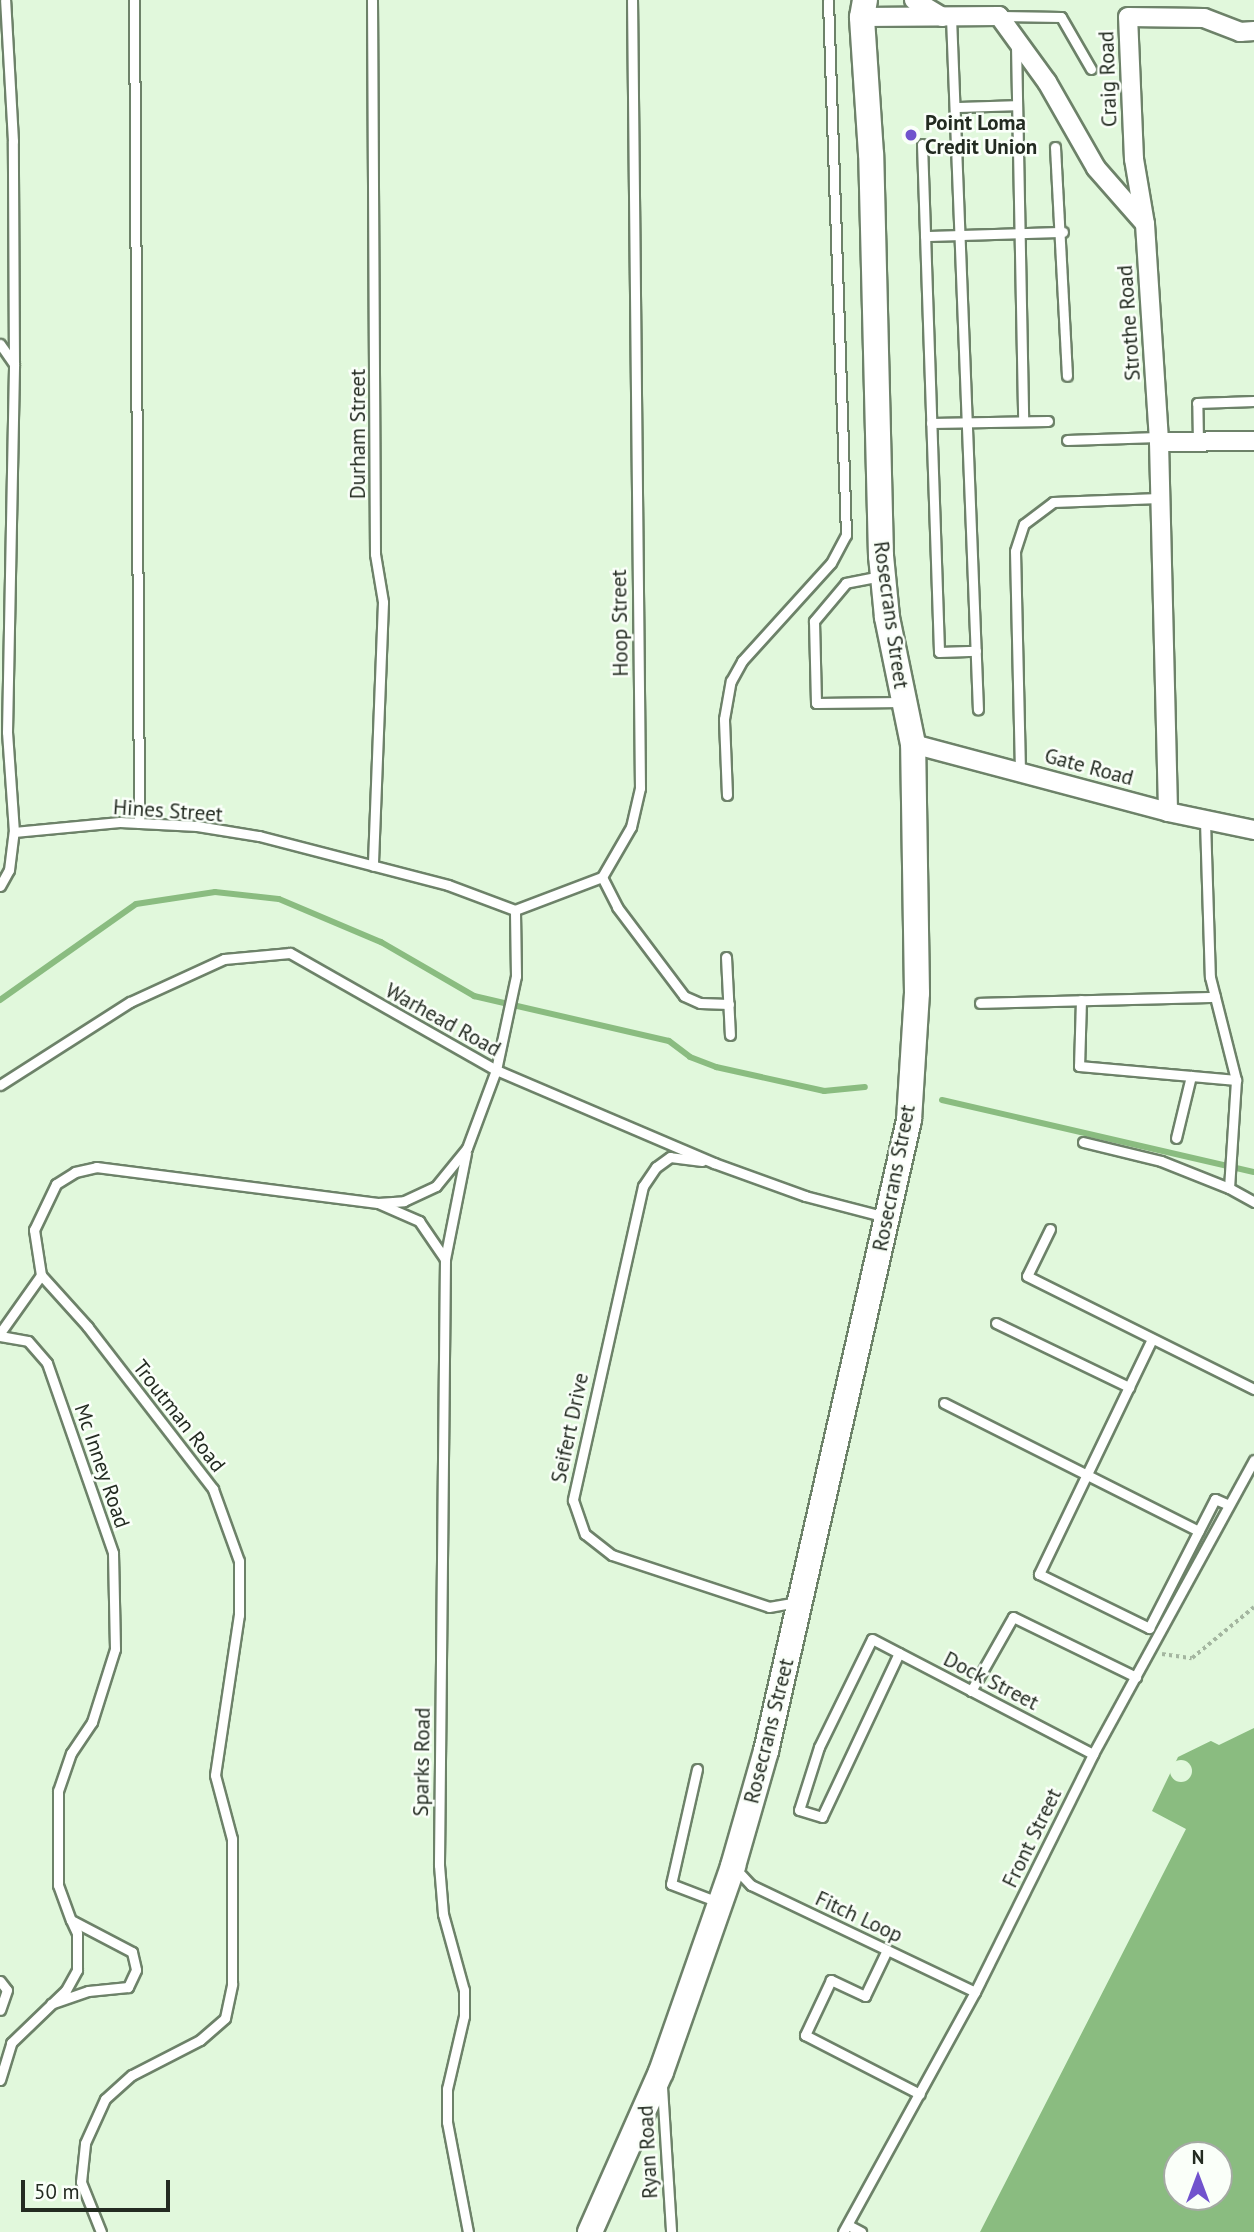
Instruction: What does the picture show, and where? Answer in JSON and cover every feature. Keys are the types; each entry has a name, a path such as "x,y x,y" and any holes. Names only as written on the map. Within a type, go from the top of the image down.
{"street":[{"path":"914,0 947,17"},
{"path":"864,8 947,17 999,16 1016,38 1096,168 1145,224"},
{"name":"Rosecrans Street","path":"590,2232 661,2072 733,1866 766,1751 909,1120 917,993 914,744 903,702 883,576 871,154 864,8"},
{"name":"Craig Road","path":"1145,224 1134,159 1128,17 1204,18 1240,32 1254,31"},
{"name":"Strothe Road","path":"1145,224 1158,439 1167,812"},
{"path":"1158,439 1198,442 1254,441"},
{"name":"Gate Road","path":"914,744 1167,812 1254,830"}],"lane":[{"path":"0,886 9,870 14,832 7,732 15,364 13,141 5,0"},
{"path":"134,0 139,823"},
{"name":"Durham Street","path":"372,0 375,554 383,602 373,866"},
{"name":"Hoop Street","path":"602,877 631,827 640,788 632,0"},
{"path":"727,795 724,719 731,681 743,661 836,557 846,535 828,0"},
{"path":"999,16 1061,17 1091,69"},
{"path":"947,17 955,107 978,709"},
{"path":"1016,38 1023,422"},
{"path":"955,107 1017,105"},
{"path":"922,144 939,652 976,651"},
{"path":"1055,147 1063,232 1067,376"},
{"path":"925,236 1063,232"},
{"path":"0,344 15,364"},
{"path":"1198,442 1197,403 1254,401"},
{"path":"931,423 1048,421"},
{"path":"1067,440 1158,439"},
{"path":"1020,772 1015,551 1024,524 1053,502 1159,498"},
{"path":"883,576 846,583 814,621 816,703 903,702"},
{"path":"0,718 7,732"},
{"path":"1205,821 1210,977 1236,1080 1229,1188"},
{"name":"Hines Street","path":"14,832 139,823 258,836 373,866"},
{"path":"373,866 448,885 515,910 602,877 617,907 684,996 700,1003 729,1004"},
{"path":"445,1259 467,1148 496,1070 510,1010 515,910"},
{"name":"Warhead Road","path":"0,1085 130,1002 224,959 290,953 496,1070 714,1163 806,1196 888,1217"},
{"path":"726,957 730,1035"},
{"path":"980,1003 1215,997"},
{"path":"1081,1000 1079,1066 1236,1080"},
{"path":"1176,1138 1191,1076"},
{"path":"1083,1142 1161,1161 1229,1188 1254,1202"},
{"path":"0,1334 41,1275 34,1230 56,1185 75,1172 96,1167 378,1203 404,1201 436,1186 467,1148"},
{"name":"Seifert Drive","path":"714,1163 670,1157 656,1167 643,1186 573,1500 585,1534 612,1555 769,1607 800,1601"},
{"path":"378,1203 419,1221 445,1259"},
{"path":"1050,1229 1027,1276 1254,1389"},
{"name":"Sparks Road","path":"445,1259 439,1865 443,1914 464,1990 464,2016 447,2089 447,2122 468,2232"},
{"name":"Troutman Road","path":"41,1275 88,1327 213,1489 239,1560 239,1615 215,1775 232,1839 232,1984 225,2018 200,2040 132,2075 105,2099 85,2143 81,2182 86,2204 101,2232"},
{"path":"996,1323 1129,1387"},
{"name":"Mc Inney Road","path":"0,1334 29,1341 47,1363 113,1553 115,1649 92,1722 71,1753 58,1791 58,1885 77,1933 77,1970 66,1990 11,2042 0,2080"},
{"path":"1152,1339 1039,1574 1149,1628 1215,1499 1229,1506"},
{"path":"944,1403 1199,1531"},
{"name":"Front Street","path":"846,2228 975,1992 1093,1754 1254,1460"},
{"path":"971,1690 1013,1617 1136,1677"},
{"name":"Dock Street","path":"899,1653 822,1817 799,1810 819,1747 872,1639 971,1690 1093,1754"},
{"path":"697,1769 671,1884 719,1903"},
{"name":"Fitch Loop","path":"733,1866 751,1885 975,1992"},
{"path":"51,2004 88,1991 128,1987 136,1970 132,1952 71,1920"},
{"path":"887,1950 865,1996 831,1980 806,2035 920,2094"},
{"path":"0,1981 7,1990 0,2010"},
{"name":"Ryan Road","path":"661,2072 670,2231"},
{"path":"846,2228 861,2232"}],"path":[{"path":"1157,1652 1192,1658 1254,1607"}],"shaded area":[{"path":"1254,1712 1254,2232 980,2232 1186,1829 1152,1811 1178,1757 1223,1735"}],"pier":[{"path":"1254,1708 1254,1728 1219,1745 1207,1739"},
{"path":"1181,1760 1189,1763 1192,1771 1189,1779 1181,1782 1173,1779 1170,1771 1173,1763"}],"waterway":[{"path":"0,1000 136,904 215,892 279,899 381,942 474,996 669,1041 690,1057 716,1067 824,1091 865,1087"},
{"path":"942,1100 1254,1172"}],"place":[{"name":"Point Loma Credit Union","path":"911,135"}]}
